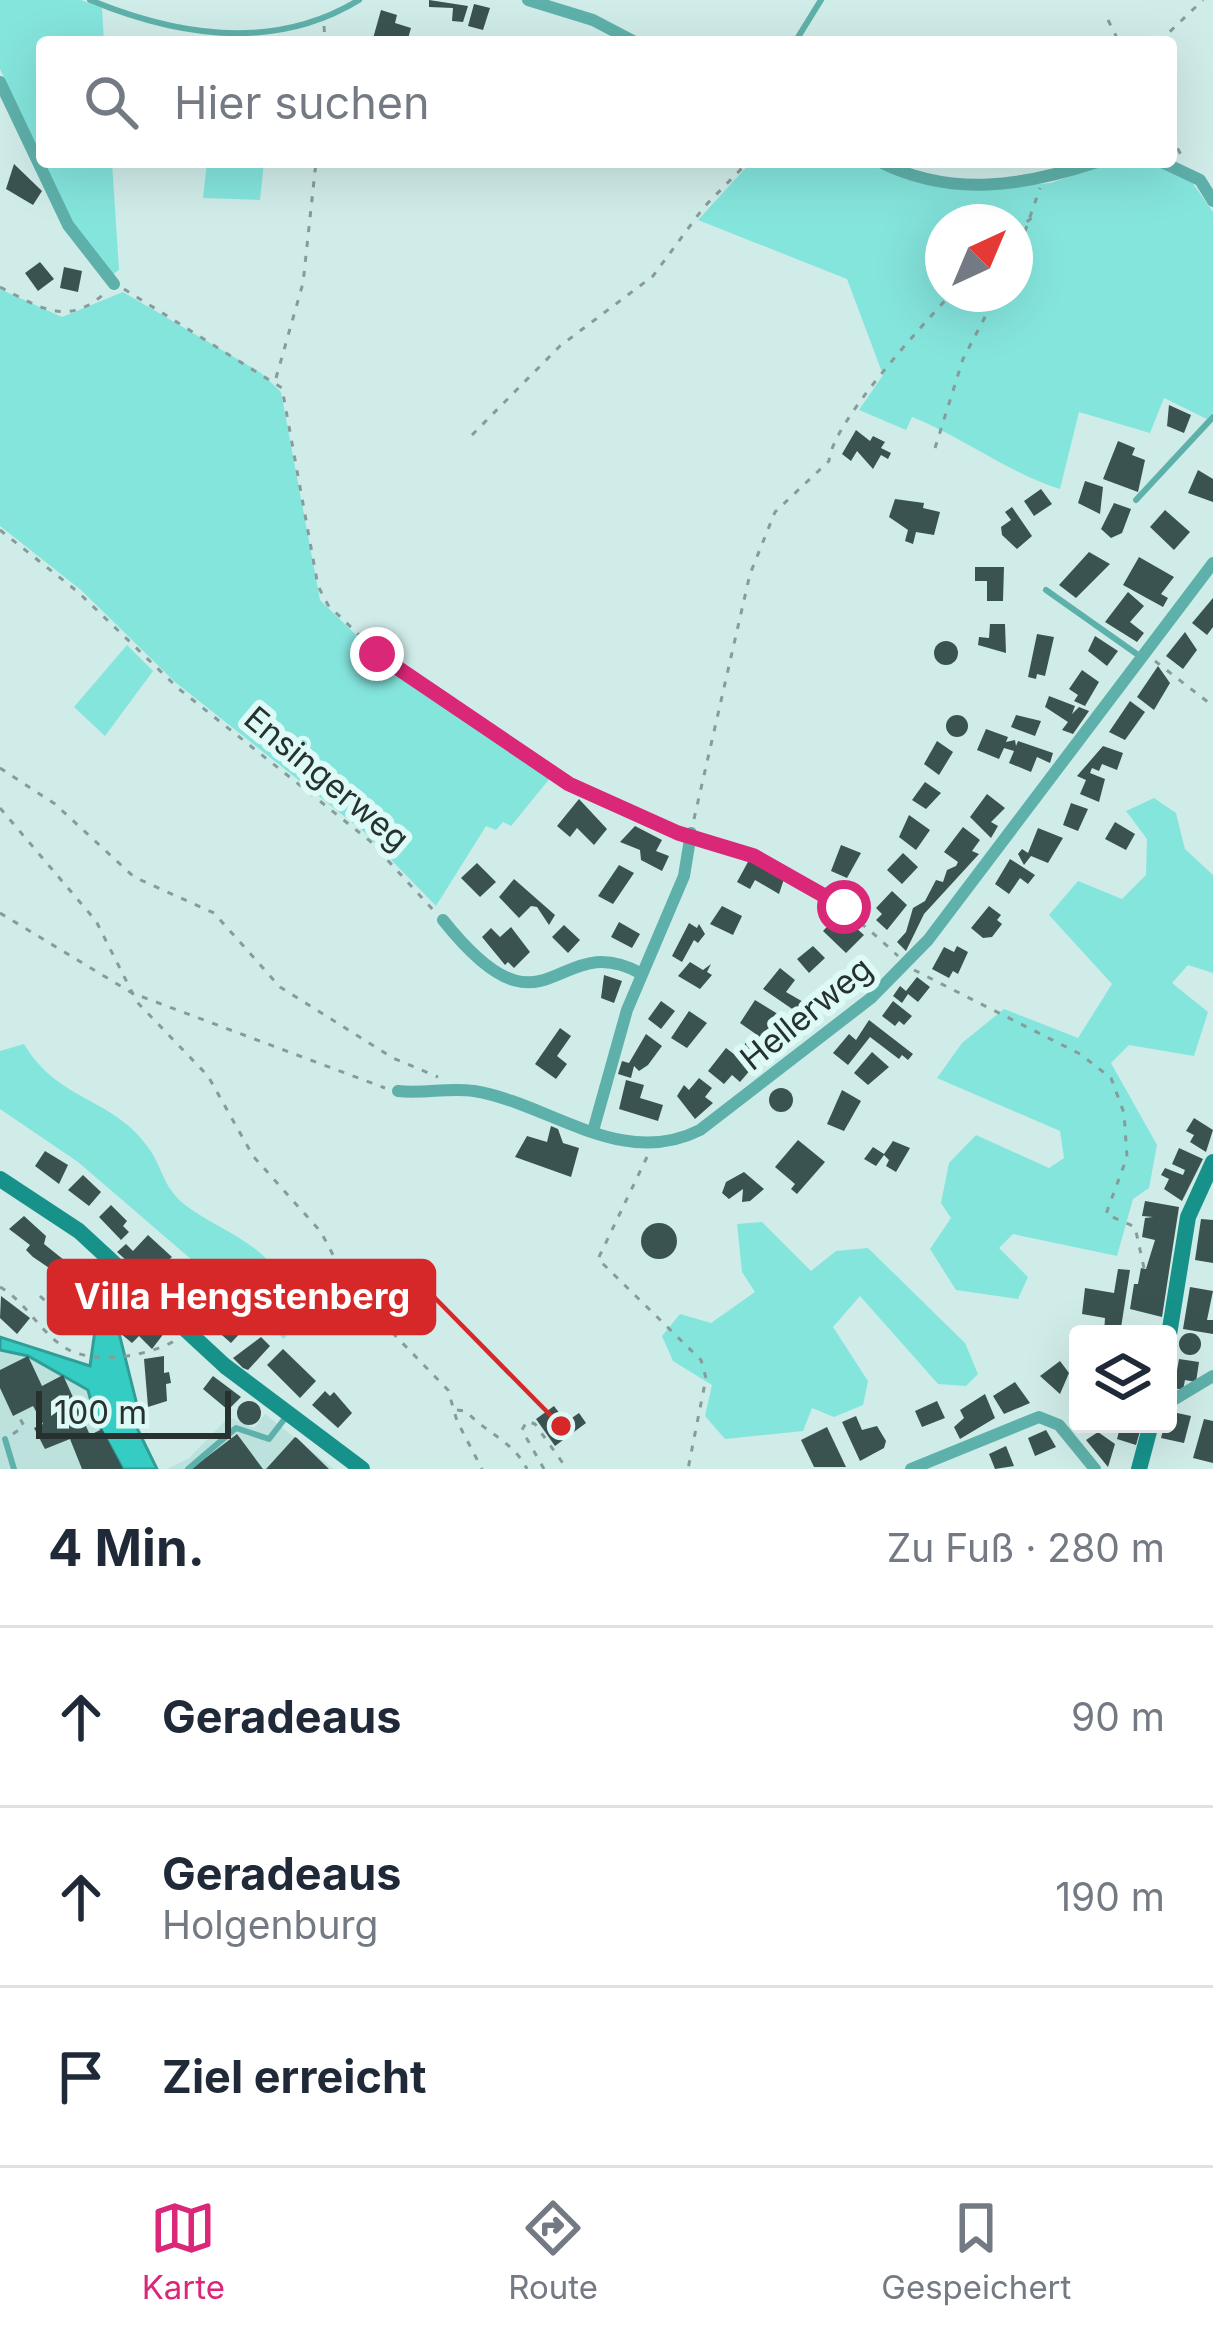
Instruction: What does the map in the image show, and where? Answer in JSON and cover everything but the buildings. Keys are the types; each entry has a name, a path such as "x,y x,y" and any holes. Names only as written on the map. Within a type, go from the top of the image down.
{"main road":[{"path":"1171,1325 1188,1217 1213,1162"},
{"path":"0,1179 79,1232 188,1333 362,1469"},
{"path":"1139,1469 1149,1433"}],"street":[{"path":"528,0 593,20 624,36"},
{"path":"0,82 4,104 36,164"},
{"path":"38,168 68,225 114,284"},
{"path":"898,168 941,182 1040,182 1080,168"},
{"path":"1176,168 1190,174 1213,201"},
{"name":"Hellerweg","path":"398,1091 474,1091 593,1132 649,1144 682,1138 708,1125 838,1025 906,964 1213,563"},
{"path":"593,1132 640,973 680,888 690,835"},
{"path":"443,920 482,963 516,983 544,982 602,960 640,973"},
{"path":"1177,1398 1213,1376"},
{"path":"911,1469 1039,1417 1059,1426 1095,1469"}],"lane":[{"path":"90,0 158,24 206,33 278,31 323,18 359,0"},
{"path":"799,36 821,0"},
{"path":"1136,500 1213,417"},
{"path":"1046,590 1143,654"},
{"path":"188,1469 236,1428 269,1439 288,1414"},
{"path":"5,1438 14,1469"}],"path":[{"path":"1165,36 1203,0"},
{"path":"323,18 324,36"},
{"path":"1108,20 1116,36"},
{"path":"1177,147 1190,174"},
{"path":"275,380 303,283 315,168"},
{"path":"472,435 560,346 653,276 704,207 742,168"},
{"path":"1033,217 1040,182"},
{"path":"0,286 62,315 90,306 114,284 275,380 288,404 318,586 328,604 387,662 552,773 796,877 857,917 906,964 1080,1054 1111,1078 1124,1113 1127,1157 1106,1214 1135,1227 1144,1268"},
{"path":"690,835 746,588 776,512 829,461 831,444 886,368 935,312"},
{"path":"935,448 963,358 987,312"},
{"name":"Ensingerweg","path":"0,530 78,592 166,679 370,841 443,920"},
{"path":"1143,654 1213,706"},
{"path":"0,768 55,804 134,877 214,914 280,987 393,1058 448,1080"},
{"path":"0,808 107,937 132,993 208,1076 253,1156 321,1232 352,1291 441,1380 482,1469"},
{"path":"0,913 132,993 398,1091"},
{"path":"649,1144 598,1259 701,1360 706,1378 688,1469"},
{"path":"40,1297 72,1316 113,1299 132,1280"},
{"path":"0,1287 67,1350 125,1355 156,1352 188,1333"},
{"path":"455,1411 466,1411 488,1433 513,1445 527,1469"},
{"path":"5,1438 24,1426 17,1413"},
{"path":"544,1469 522,1430 527,1421 535,1424 567,1469"}],"shaded area":[{"path":"0,0 81,0 102,8 104,36 36,36 36,147 0,69"},
{"path":"46,168 112,168 119,270 113,274 74,225"},
{"path":"206,168 263,168 260,200 203,198"},
{"path":"746,168 884,168 901,177 994,188 1051,183 1092,168 1166,168 1189,178 1213,212 1213,412 1207,419 1164,398 1150,433 1079,412 1060,489 912,417 906,430 859,410 883,375 847,279 698,220"},
{"path":"0,289 62,317 123,292 261,373 281,392 320,600 387,665 551,777 511,826 503,822 496,830 486,826 436,906 364,832 175,682 81,590 0,526"},
{"path":"127,645 153,671 105,736 74,707"},
{"path":"1154,798 1176,813 1185,849 1213,875 1213,973 1188,965 1172,983 1208,1012 1194,1056 1129,1045 1111,1063 1157,1145 1149,1188 1133,1199 1117,1256 1013,1234 999,1248 1028,1277 1018,1299 956,1290 930,1249 951,1218 941,1203 949,1163 976,1135 1049,1168 1064,1158 1060,1131 937,1078 962,1043 1004,1009 1078,1038 1112,984 1049,915 1078,881 1122,899 1146,875 1147,839 1126,811"},
{"path":"24,1044 54,1078 136,1133 184,1204 269,1262 288,1292 281,1300 297,1322 284,1339 78,1162 0,1109 0,1051"},
{"path":"762,1222 811,1271 836,1251 868,1248 965,1343 978,1374 966,1386 938,1384 860,1296 833,1327 868,1381 863,1405 834,1417 812,1408 803,1431 725,1439 705,1416 712,1385 673,1361 662,1336 680,1314 711,1323 755,1292 742,1272 737,1224"},
{"path":"97,1316 116,1321 137,1405 134,1422 157,1469 123,1469 96,1420 88,1390 28,1356 0,1350 0,1337 90,1366"},
{"path":"0,1350 28,1356 88,1390 96,1420 123,1469 0,1469"},
{"path":"265,1414 334,1469 167,1469 189,1458 225,1421 232,1418 254,1428"}],"place":[{"name":"Villa Hengstenberg","path":"561,1426"}],"route":[{"path":"377,654 569,784 678,833 712,839 754,856 844,907"}]}
